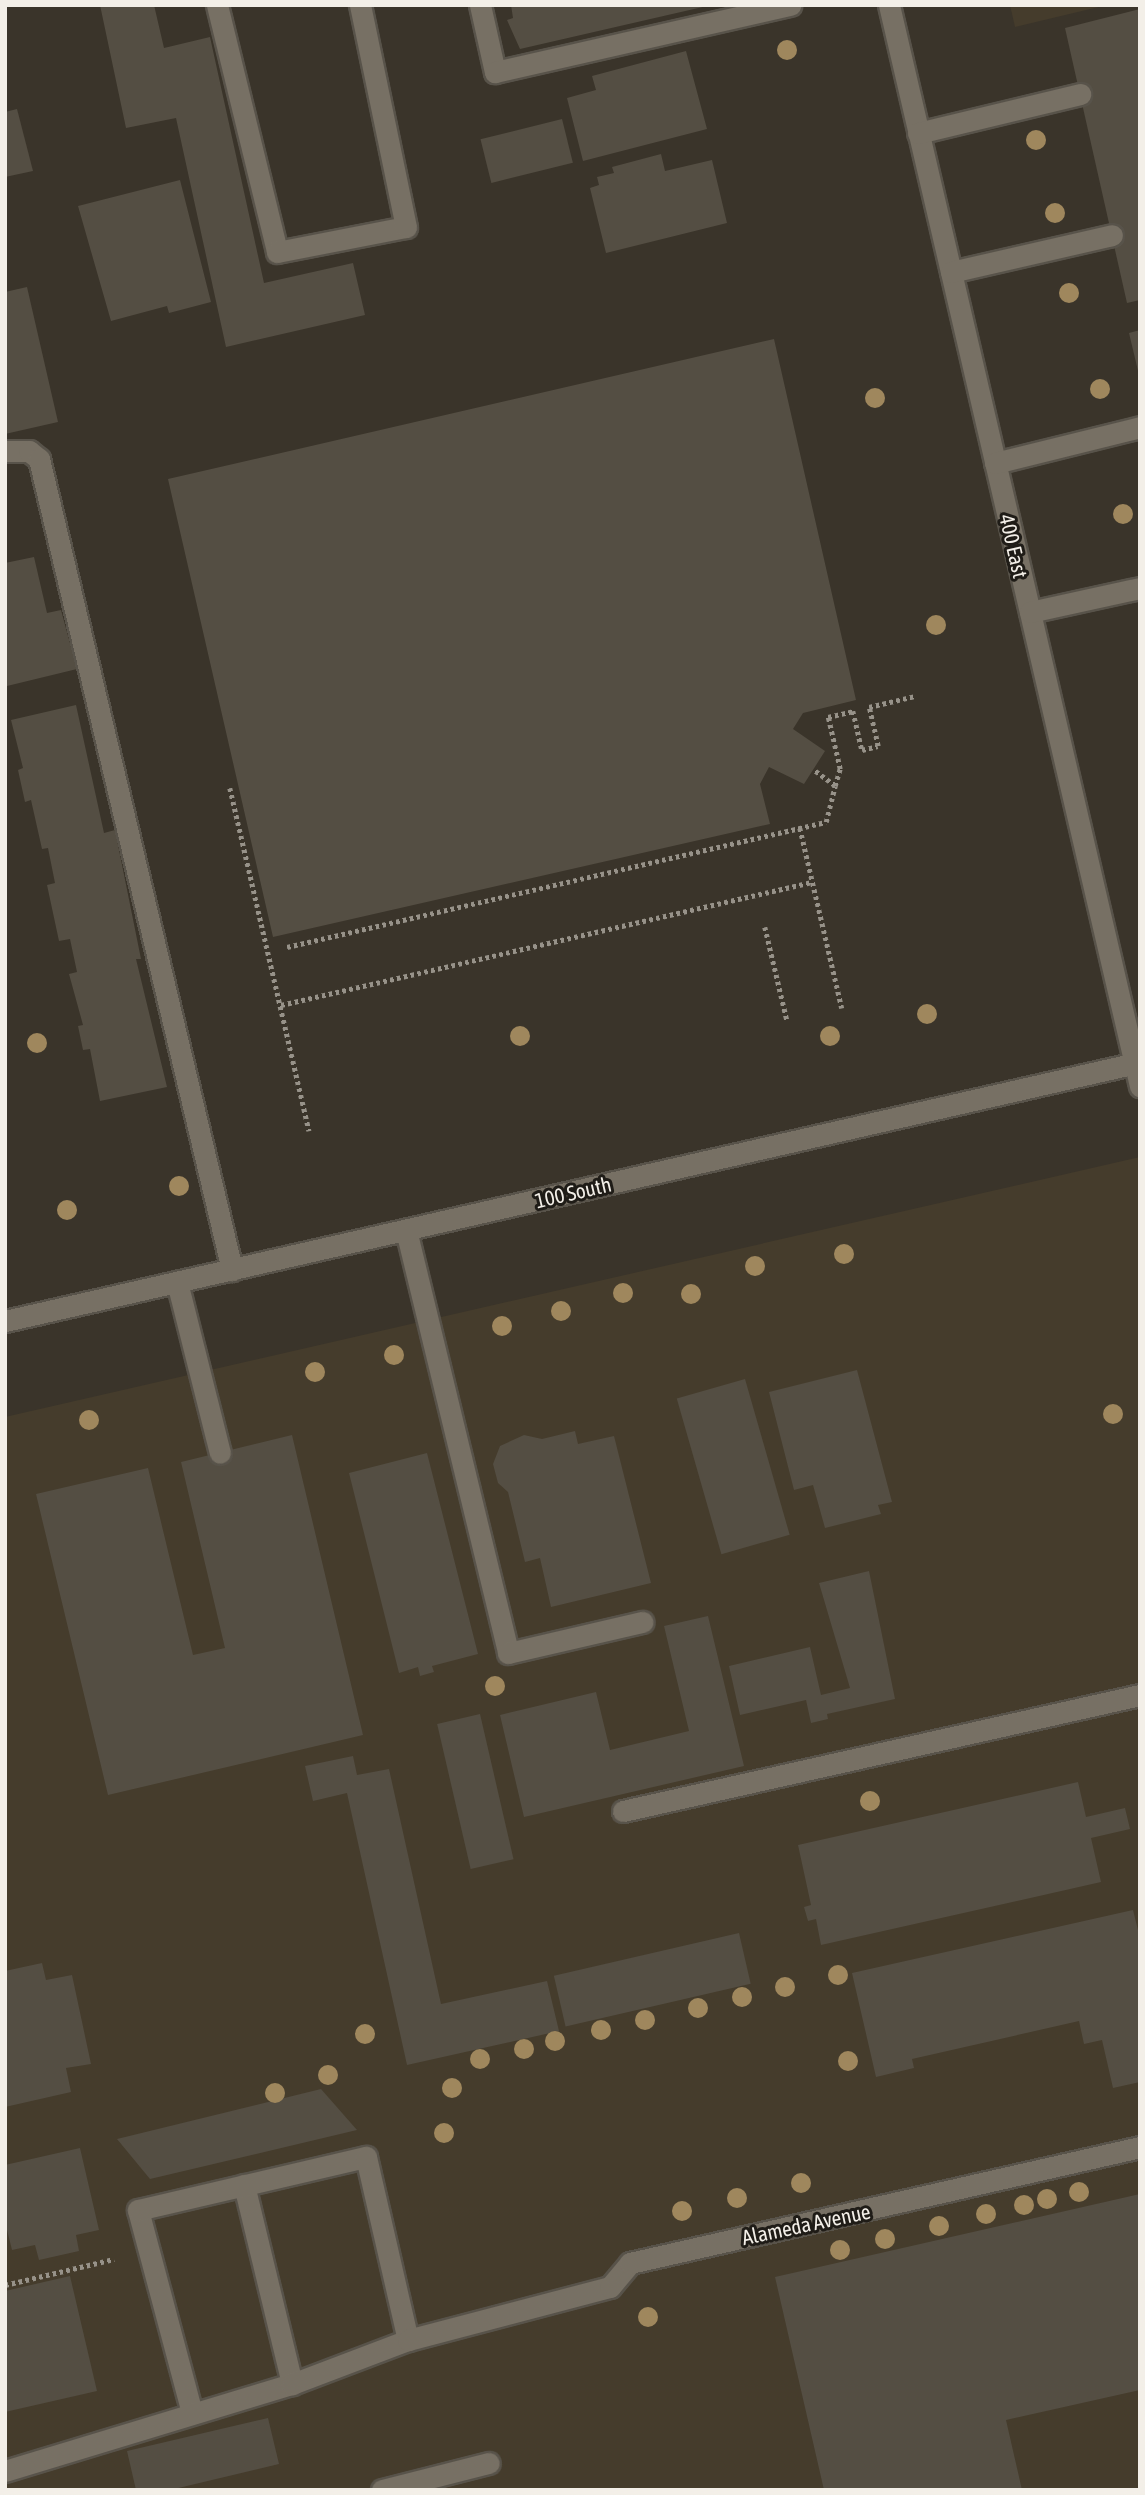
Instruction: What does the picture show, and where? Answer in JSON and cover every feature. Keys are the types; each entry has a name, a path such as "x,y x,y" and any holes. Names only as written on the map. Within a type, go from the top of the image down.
{"street":[{"path":"217,5 278,252 406,228 360,5"},
{"path":"480,5 495,72 790,5"},
{"name":"400 East","path":"889,5 1137,1063 1140,1086"},
{"path":"918,133 1080,94"},
{"path":"951,272 1112,235"},
{"path":"995,463 1140,428"},
{"path":"5,451 29,451 38,459 232,1270"},
{"path":"1030,612 1140,588"},
{"name":"100 South","path":"5,1321 1137,1063"},
{"path":"406,1230 508,1653 642,1622"},
{"path":"177,1282 220,1453"},
{"path":"624,1811 1140,1695"},
{"name":"Alameda Avenue","path":"5,2471 292,2384 408,2340 483,2318 610,2287 630,2263 1140,2147"},
{"path":"192,2413 138,2210 366,2157 408,2340"},
{"path":"244,2185 292,2384"},
{"path":"382,2490 489,2463"}],"path":[{"path":"287,947 825,822 840,769 828,717 853,711 862,750 878,746 869,707 915,696"},
{"path":"814,770 835,786"},
{"path":"230,788 309,1131"},
{"path":"800,828 842,1008"},
{"path":"281,1005 812,882"},
{"path":"765,928 787,1020"},
{"path":"5,2285 149,2250"}],"shaded area":[{"path":"1010,5 1107,5 1015,27"},
{"path":"1140,1157 1140,2490 5,2490 5,1417"}],"building":[{"path":"100,5 154,5 164,48 210,37 264,283 353,263 365,315 226,347 176,118 126,128"},
{"path":"511,5 707,6 520,49 507,20 513,18"},
{"path":"1140,9 1140,300 1127,303 1065,28"},
{"path":"686,51 707,129 583,161 567,98 596,90 592,76"},
{"path":"17,109 33,171 5,177 5,112"},
{"path":"562,119 573,163 491,183 480,139"},
{"path":"661,154 665,171 712,160 727,223 606,253 590,188 599,185 597,177 614,173 612,167"},
{"path":"180,180 211,302 169,313 167,306 111,321 78,206"},
{"path":"27,287 58,422 5,434 5,292"},
{"path":"1140,330 1140,375 1139,375 1129,333"},
{"path":"774,339 856,700 803,713 793,729 825,751 804,784 769,767 760,784 770,824 273,937 168,479"},
{"path":"34,557 47,613 61,610 77,669 7,686 5,563"},
{"path":"76,705 104,833 115,830 141,959 136,959 167,1087 100,1101 90,1049 83,1050 78,1026 83,1025 69,974 77,972 70,939 59,941 47,885 55,883 48,848 42,849 31,800 25,802 18,770 23,768 11,720"},
{"path":"857,1370 892,1502 878,1505 881,1514 825,1528 813,1485 794,1490 769,1392"},
{"path":"745,1379 790,1535 721,1554 677,1399"},
{"path":"575,1431 578,1444 614,1436 651,1583 551,1607 540,1558 525,1562 508,1492 498,1483 493,1464 500,1446 524,1435 542,1439"},
{"path":"292,1435 363,1735 108,1795 36,1494 148,1468 193,1655 225,1648 181,1462"},
{"path":"427,1453 478,1654 432,1666 434,1672 420,1676 418,1667 399,1673 349,1473"},
{"path":"869,1571 895,1699 827,1714 828,1719 811,1723 806,1700 740,1715 729,1666 810,1647 821,1695 850,1688 819,1583"},
{"path":"708,1616 744,1766 524,1817 500,1715 596,1692 610,1750 689,1731 664,1626"},
{"path":"480,1714 514,1859 471,1869 437,1724"},
{"path":"353,1756 357,1775 389,1769 441,2004 547,1981 559,2031 407,2065 347,1793 313,1801 305,1766"},
{"path":"1078,1782 1086,1817 1125,1808 1130,1829 1091,1838 1101,1882 821,1945 816,1919 808,1921 804,1907 811,1905 798,1845"},
{"path":"1133,1910 1140,1938 1140,2082 1113,2088 1102,2040 1084,2044 1079,2021 912,2059 914,2068 876,2077 852,1973"},
{"path":"739,1933 751,1984 566,2026 554,1976"},
{"path":"42,1963 46,1980 72,1975 91,2064 66,2068 71,2092 5,2107 5,1971"},
{"path":"321,2089 357,2130 150,2179 117,2139"},
{"path":"80,2148 99,2230 76,2235 79,2251 39,2260 35,2245 12,2250 5,2222 5,2165"},
{"path":"1140,2194 1140,2390 1006,2420 1022,2490 824,2490 775,2277"},
{"path":"70,2276 97,2391 5,2412 5,2291"},
{"path":"268,2418 279,2464 170,2490 136,2490 127,2451"}]}
